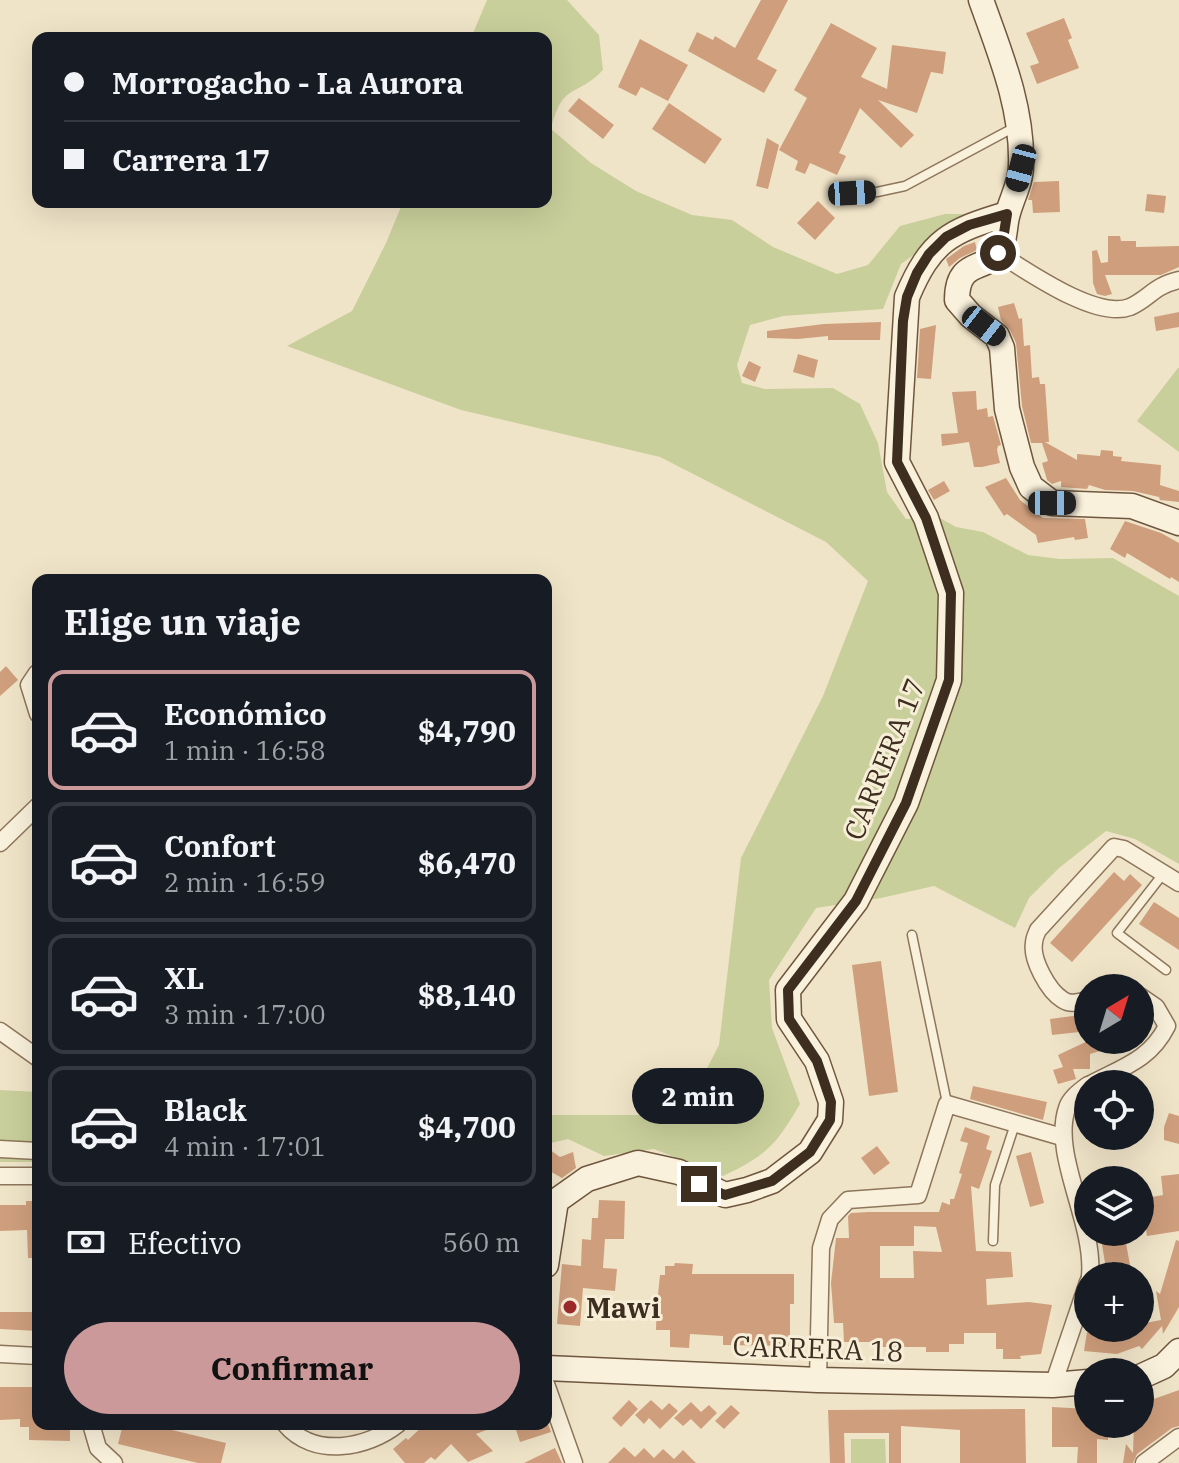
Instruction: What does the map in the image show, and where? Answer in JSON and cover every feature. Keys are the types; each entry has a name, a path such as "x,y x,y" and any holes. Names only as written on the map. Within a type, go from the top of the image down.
{"street":[{"path":"981,0 1011,85 1021,168 1007,214 1002,246 992,259 970,267 957,286 957,300 971,316 997,336 1002,348 1007,409 1022,467 1031,487 1052,503 1132,506 1179,523"},
{"name":"CARRERA 17","path":"552,1198 587,1179 638,1163 679,1172 725,1195 747,1190 772,1181 810,1152 830,1120 831,1102 817,1061 789,1019 788,990 856,901 906,803 949,680 951,593 926,518 897,462 903,321 907,297 923,264 946,237 969,225 1007,214"},
{"path":"998,253 1063,293 1110,310 1130,307 1162,284 1179,280"},
{"path":"0,843 32,812"},
{"path":"1074,1003 1062,999 1053,990 1036,961 1033,944 1038,930 1114,847 1124,849 1179,883"},
{"path":"1154,1006 1167,1026 1154,1048"},
{"path":"0,1031 32,1054"},
{"path":"1118,1070 1146,1054"},
{"path":"1074,1097 1067,1107 1062,1137 1092,1254 1091,1262"},
{"path":"818,1380 821,1248 830,1219 848,1200 918,1195 947,1104 1062,1137"},
{"path":"0,1149 32,1151"},
{"path":"0,1176 32,1176"},
{"path":"1053,1385 1074,1323"},
{"path":"0,1354 32,1356"},
{"path":"1154,1369 1172,1358"},
{"name":"CARRERA 18","path":"552,1368 818,1380 1074,1383"},
{"path":"552,1401 574,1463"},
{"path":"93,1430 98,1448 114,1463"},
{"path":"291,1430 349,1455 391,1430"},
{"path":"1144,1463 1179,1437"}],"lane":[{"path":"852,193 905,186 1018,125"},
{"path":"1163,874 1117,933 1166,970"},
{"path":"912,935 947,1104"},
{"path":"993,1241 995,1185 1015,1124"}],"green space":[{"path":"487,0 567,0 599,35 603,70 565,97 552,126 552,32 474,32"},
{"path":"552,130 591,163 636,191 692,215 732,220 773,247 837,274 868,265 900,226 945,214 971,214 901,264 883,309 783,316 750,325 737,365 742,383 765,389 833,388 860,404 878,443 887,492 906,519 940,518 956,527 983,532 1028,555 1060,559 1113,558 1179,596 1179,864 1135,839 1106,831 1059,868 1029,898 1015,928 934,886 816,908 769,980 772,1028 800,1104 769,1148 723,1176 654,1149 604,1156 568,1139 552,1143 552,1115 683,1115 719,1045 741,858 823,696 868,581 826,542 660,457 461,410 287,346 352,311 401,208 552,208"},
{"path":"1179,368 1179,452 1137,421"},
{"path":"0,1090 32,1092 32,1162 0,1162"},
{"path":"851,1439 885,1439 886,1463 851,1463"}],"building":[{"path":"761,0 788,0 757,59 777,70 764,93 688,51 697,32 713,40 715,36 735,48"},
{"path":"1064,18 1072,38 1068,40 1079,68 1037,84 1030,66 1039,63 1026,33"},
{"path":"831,23 877,48 861,77 887,89 892,45 946,52 943,74 931,72 917,113 878,100 914,135 901,148 860,108 839,153 846,156 837,175 810,163 805,174 795,170 798,161 779,150 807,98 794,90"},
{"path":"640,39 688,65 668,101 641,87 636,96 618,87"},
{"path":"579,98 614,125 603,139 568,111"},
{"path":"669,103 722,139 705,164 652,129"},
{"path":"767,138 779,145 768,189 756,186"},
{"path":"1059,181 1060,212 1033,213 1032,200 1028,200 1034,182"},
{"path":"1147,194 1166,196 1164,213 1145,211"},
{"path":"818,201 835,218 815,240 797,223"},
{"path":"1108,236 1120,236 1121,241 1136,241 1136,247 1179,246 1179,267 1161,275 1105,275 1112,294 1097,294 1093,283 1092,251 1097,250 1101,263 1108,262"},
{"path":"975,242 977,250 949,267 946,259"},
{"path":"1014,303 1019,319 1022,318 1024,346 1030,345 1032,378 1039,377 1040,384 1045,384 1049,442 1045,442 1077,460 1077,454 1100,456 1101,450 1113,451 1113,456 1122,457 1121,461 1161,465 1160,485 1179,491 1179,502 1089,485 1087,489 1061,487 1061,481 1052,484 1047,480 1042,463 1048,461 1042,443 1031,443 1022,406 1016,343 1001,320 998,307"},
{"path":"1179,312 1179,327 1156,331 1154,317"},
{"path":"881,322 880,340 828,340 828,336 767,338 767,331 824,324"},
{"path":"936,325 931,379 917,378 920,329"},
{"path":"798,354 818,360 814,378 793,372"},
{"path":"749,361 761,367 755,382 742,376"},
{"path":"976,391 977,410 987,408 988,417 993,416 1001,445 997,450 1000,463 982,467 974,467 969,442 942,446 941,434 958,433 952,392"},
{"path":"1006,478 1020,500 1043,518 1085,519 1088,538 1038,543 1036,535 1007,514 1004,516 985,487"},
{"path":"944,481 950,491 934,500 928,490"},
{"path":"1125,521 1161,533 1179,543 1179,582 1127,553 1125,558 1110,549"},
{"path":"6,666 18,680 0,696 0,672"},
{"path":"1114,872 1124,881 1130,874 1142,885 1072,962 1050,943"},
{"path":"1154,902 1179,918 1179,950 1139,924"},
{"path":"881,961 898,1092 869,1096 852,965"},
{"path":"1074,1016 1074,1033 1052,1035 1050,1019"},
{"path":"1074,1048 1074,1054 1090,1054 1090,1069 1073,1069 1074,1080 1058,1084 1053,1070 1063,1067 1058,1055"},
{"path":"973,1086 1047,1102 1043,1120 970,1099"},
{"path":"1169,1113 1179,1116 1179,1144 1164,1140"},
{"path":"965,1127 990,1136 986,1149 992,1151 979,1189 971,1186 976,1251 1011,1252 1013,1277 986,1279 987,1305 1029,1302 1052,1305 1041,1354 1003,1359 1003,1349 996,1349 996,1333 964,1333 964,1344 949,1344 949,1352 926,1352 926,1347 873,1347 873,1342 844,1342 843,1323 834,1323 831,1283 836,1238 849,1238 848,1216 869,1212 939,1212 942,1202 950,1205 962,1174 959,1173 968,1143 960,1141","holes":["914,1226 936,1227 942,1252 913,1251 914,1278 880,1278 880,1246 914,1246"]},
{"path":"877,1146 890,1163 874,1175 861,1158"},
{"path":"552,1151 560,1157 573,1152 576,1168 562,1178 552,1172"},
{"path":"1031,1152 1044,1203 1030,1207 1016,1156"},
{"path":"1179,1174 1179,1231 1154,1235 1154,1197 1163,1195 1161,1176"},
{"path":"599,1200 625,1201 624,1239 605,1239 603,1268 617,1269 615,1291 583,1288 580,1326 557,1324 562,1264 581,1266 582,1239 591,1240 592,1218 598,1218"},
{"path":"26,1201 32,1201 32,1258 28,1258 27,1230 0,1231 0,1205 26,1205"},
{"path":"1176,1240 1179,1241 1179,1307 1163,1334 1162,1326 1154,1335 1154,1321 1161,1320 1156,1291 1160,1294"},
{"path":"1102,1246 1127,1246 1129,1262 1105,1262"},
{"path":"675,1263 693,1264 692,1274 794,1274 790,1346 723,1345 723,1336 690,1334 689,1348 670,1347 670,1330 656,1330 657,1304 660,1275 665,1275 665,1266 674,1266"},
{"path":"0,1312 32,1312 32,1331 0,1329"},
{"path":"1085,1342 1148,1342 1142,1349 1139,1346 1117,1354 1084,1351"},
{"path":"0,1387 32,1387 32,1430 70,1430 70,1441 29,1440 29,1427 20,1427 20,1419 0,1420"},
{"path":"1179,1390 1179,1426 1137,1454 1133,1463 1123,1463 1126,1444 1133,1453 1134,1438 1154,1438 1154,1399"},
{"path":"629,1400 638,1409 621,1427 612,1418"},
{"path":"651,1400 662,1410 669,1403 678,1411 660,1429 649,1418 644,1424 635,1415"},
{"path":"691,1402 701,1412 709,1405 717,1413 701,1429 691,1419 683,1426 674,1418"},
{"path":"731,1405 740,1413 724,1429 715,1421"},
{"path":"1052,1407 1074,1408 1074,1438 1108,1438 1097,1439 1097,1463 1077,1463 1078,1447 1052,1447"},
{"path":"1025,1409 1026,1463 960,1463 960,1430 901,1426 901,1463 889,1463 889,1433 844,1433 845,1463 830,1463 828,1410"},
{"path":"122,1430 172,1430 226,1443 221,1463 198,1463 118,1444"},
{"path":"419,1430 486,1430 476,1434 493,1451 468,1462 451,1444 435,1460 431,1457 424,1463 405,1463 393,1449 406,1438 408,1440"},
{"path":"516,1430 551,1432 520,1442"},
{"path":"624,1447 635,1457 644,1448 654,1458 663,1449 674,1459 683,1450 696,1463 608,1463"},
{"path":"555,1448 562,1463 524,1463"}],"place":[{"name":"Mawi","path":"570,1307"}],"route":[{"path":"699,1184 725,1195 772,1181 810,1152 830,1120 831,1102 817,1061 789,1019 788,990 856,901 906,803 949,680 951,593 926,518 897,462 903,321 907,297 929,254 946,237 969,225 1007,214 998,253"}]}
